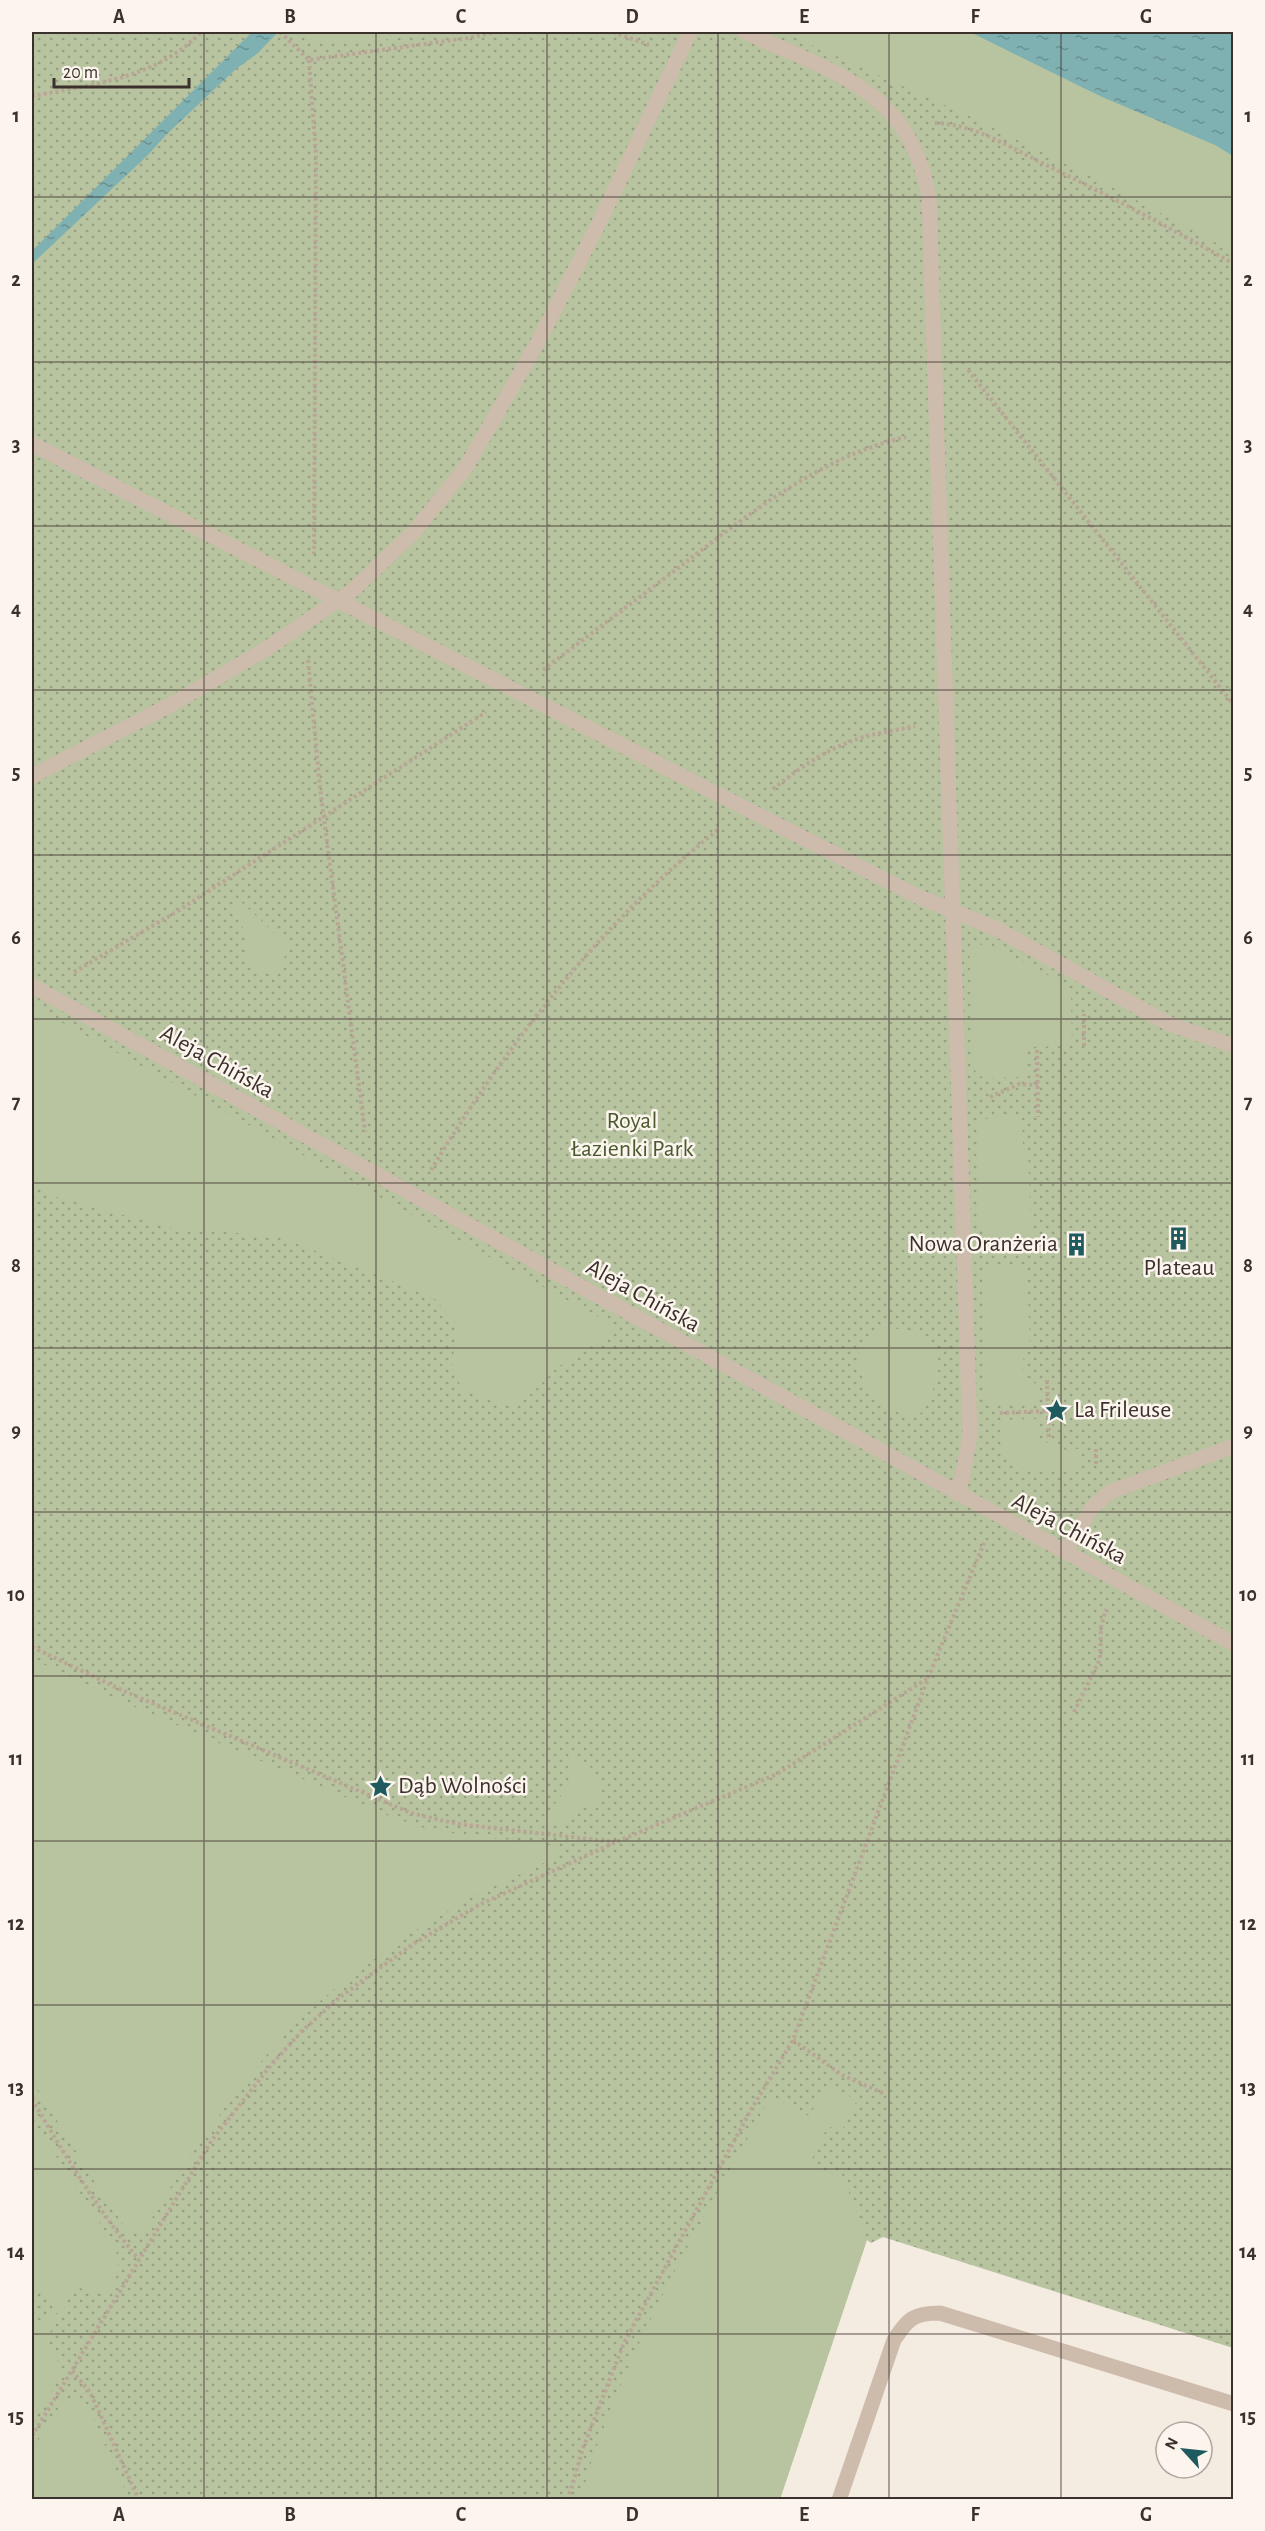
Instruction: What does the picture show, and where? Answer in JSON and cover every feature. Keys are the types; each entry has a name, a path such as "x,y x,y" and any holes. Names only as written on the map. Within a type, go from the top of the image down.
{"street":[{"path":"32,776 174,703 267,649 340,601 415,531 466,467 549,322 690,32"},
{"path":"745,32 852,82 881,102 908,135 925,175 929,198 970,1435 963,1480 956,1493"},
{"path":"32,444 917,896 997,929 1169,1024 1233,1046"},
{"name":"Aleja Chińska","path":"33,987 1233,1644"},
{"path":"1065,1552 1092,1508 1110,1492 1233,1446"},
{"path":"839,2499 894,2340 907,2321 923,2313 940,2313 1233,2404"}],"path":[{"path":"32,96 100,83 154,66 187,47 201,32"},
{"path":"280,32 309,60 316,154 312,561"},
{"path":"309,60 468,38 495,32"},
{"path":"614,32 653,46"},
{"path":"932,123 951,123 974,130 1094,188 1233,264"},
{"path":"964,366 976,378 1233,705"},
{"path":"537,677 701,551 790,488 836,463 896,439 913,435"},
{"path":"310,621 308,667 324,816 364,1129 365,1149 357,1164"},
{"path":"33,987 58,981 176,912 493,708"},
{"path":"770,792 803,765 837,748 861,738 923,724"},
{"path":"416,1197 440,1156 498,1070 564,982 651,888 723,825"},
{"path":"1036,1050 1038,1116"},
{"path":"981,1098 988,1098 1019,1084 1038,1085"},
{"path":"989,1250 1028,1249"},
{"path":"1047,1380 1048,1438"},
{"path":"992,1413 1048,1411"},
{"path":"1096,1449 1096,1470"},
{"path":"568,2499 583,2448 624,2343 752,2108 793,2040 928,1678 996,1515"},
{"path":"1074,1712 1100,1659 1101,1627 1117,1580"},
{"path":"32,1647 124,1691 411,1813 458,1824 616,1842"},
{"path":"32,2436 212,2140 271,2065 315,2018 367,1975 465,1913 524,1883 616,1842 777,1774 928,1678"},
{"path":"793,2040 842,2074 885,2094"},
{"path":"32,2099 63,2152 139,2260"},
{"path":"72,2371 90,2392 139,2499"}],"green space":[{"name":"Royal Łazienki Park","path":"32,32 1233,32 1233,2348 883,2237 871,2243 867,2240 780,2499 32,2500"},
{"path":"296,32 443,32 392,39 342,42 307,41 308,39"},
{"path":"783,32 970,32 1100,96 1215,145 1233,156 1233,252 1099,180 969,116"},
{"path":"236,897 287,945 284,959 276,971 264,974 249,965 244,958 249,937 232,911"},
{"path":"976,944 992,946 1059,981 1071,993 1072,1046 1028,1047 1027,1077 984,1078 974,1069 969,946"},
{"path":"32,1006 620,1329 558,1367 527,1398 511,1404 491,1401 462,1389 452,1367 457,1324 433,1297 277,1236 172,1228 56,1197 32,1185"},
{"path":"992,1117 1022,1117 1023,1147 1028,1148 1031,1235 993,1237 982,1230 979,1224 977,1126"},
{"path":"1027,1264 1030,1347 1025,1348 1022,1370 1026,1371 1027,1384 1037,1383 1038,1404 995,1405 989,1402 984,1393 982,1273 990,1265"},
{"path":"881,1327 919,1335 937,1352 939,1364 937,1378 921,1413 906,1414 891,1409 877,1399 866,1386 860,1371 859,1355 866,1340"},
{"path":"1038,1419 1039,1443 1058,1442 1059,1450 1079,1449 1080,1470 1039,1472 1021,1467 1003,1455 999,1420"},
{"path":"32,1659 121,1701 389,1816 430,1830 544,1843 556,1848 559,1856 477,1894 406,1936 334,1989 279,2038 283,2045 281,2049 271,2050 236,2093 188,2160 145,2230 138,2234 127,2230 32,2080"},
{"path":"575,1756 588,1765 599,1780 602,1797 599,1804 593,1811 586,1807 580,1810 570,1822 545,1822 550,1810 569,1785 570,1775 566,1757"},
{"path":"827,2086 857,2100 841,2132 828,2126 810,2163 836,2176 840,2169 867,2239 780,2499 580,2499 596,2448 636,2350 683,2256 760,2116 772,2096 809,2116"},
{"path":"32,2119 114,2245 118,2260 116,2277 108,2290 93,2293 75,2285 60,2315 51,2310 56,2299 32,2288"},
{"path":"49,2313 58,2317 43,2346 59,2363 59,2372 52,2392 32,2421 32,2316 44,2323"},
{"path":"73,2397 81,2398 86,2403 129,2499 32,2499 32,2450 63,2401"}],"water":[{"path":"252,32 278,32 258,53 236,69 167,134 148,155 32,264 32,251"},
{"path":"970,32 1233,32 1233,156 1215,145 1100,96"}],"place":[{"name":"Plateau","path":"1179,1238"},
{"name":"Nowa Oranżeria","path":"1076,1244"},
{"name":"La Frileuse","path":"1056,1410"},
{"name":"Dąb Wolności","path":"380,1786"}]}
